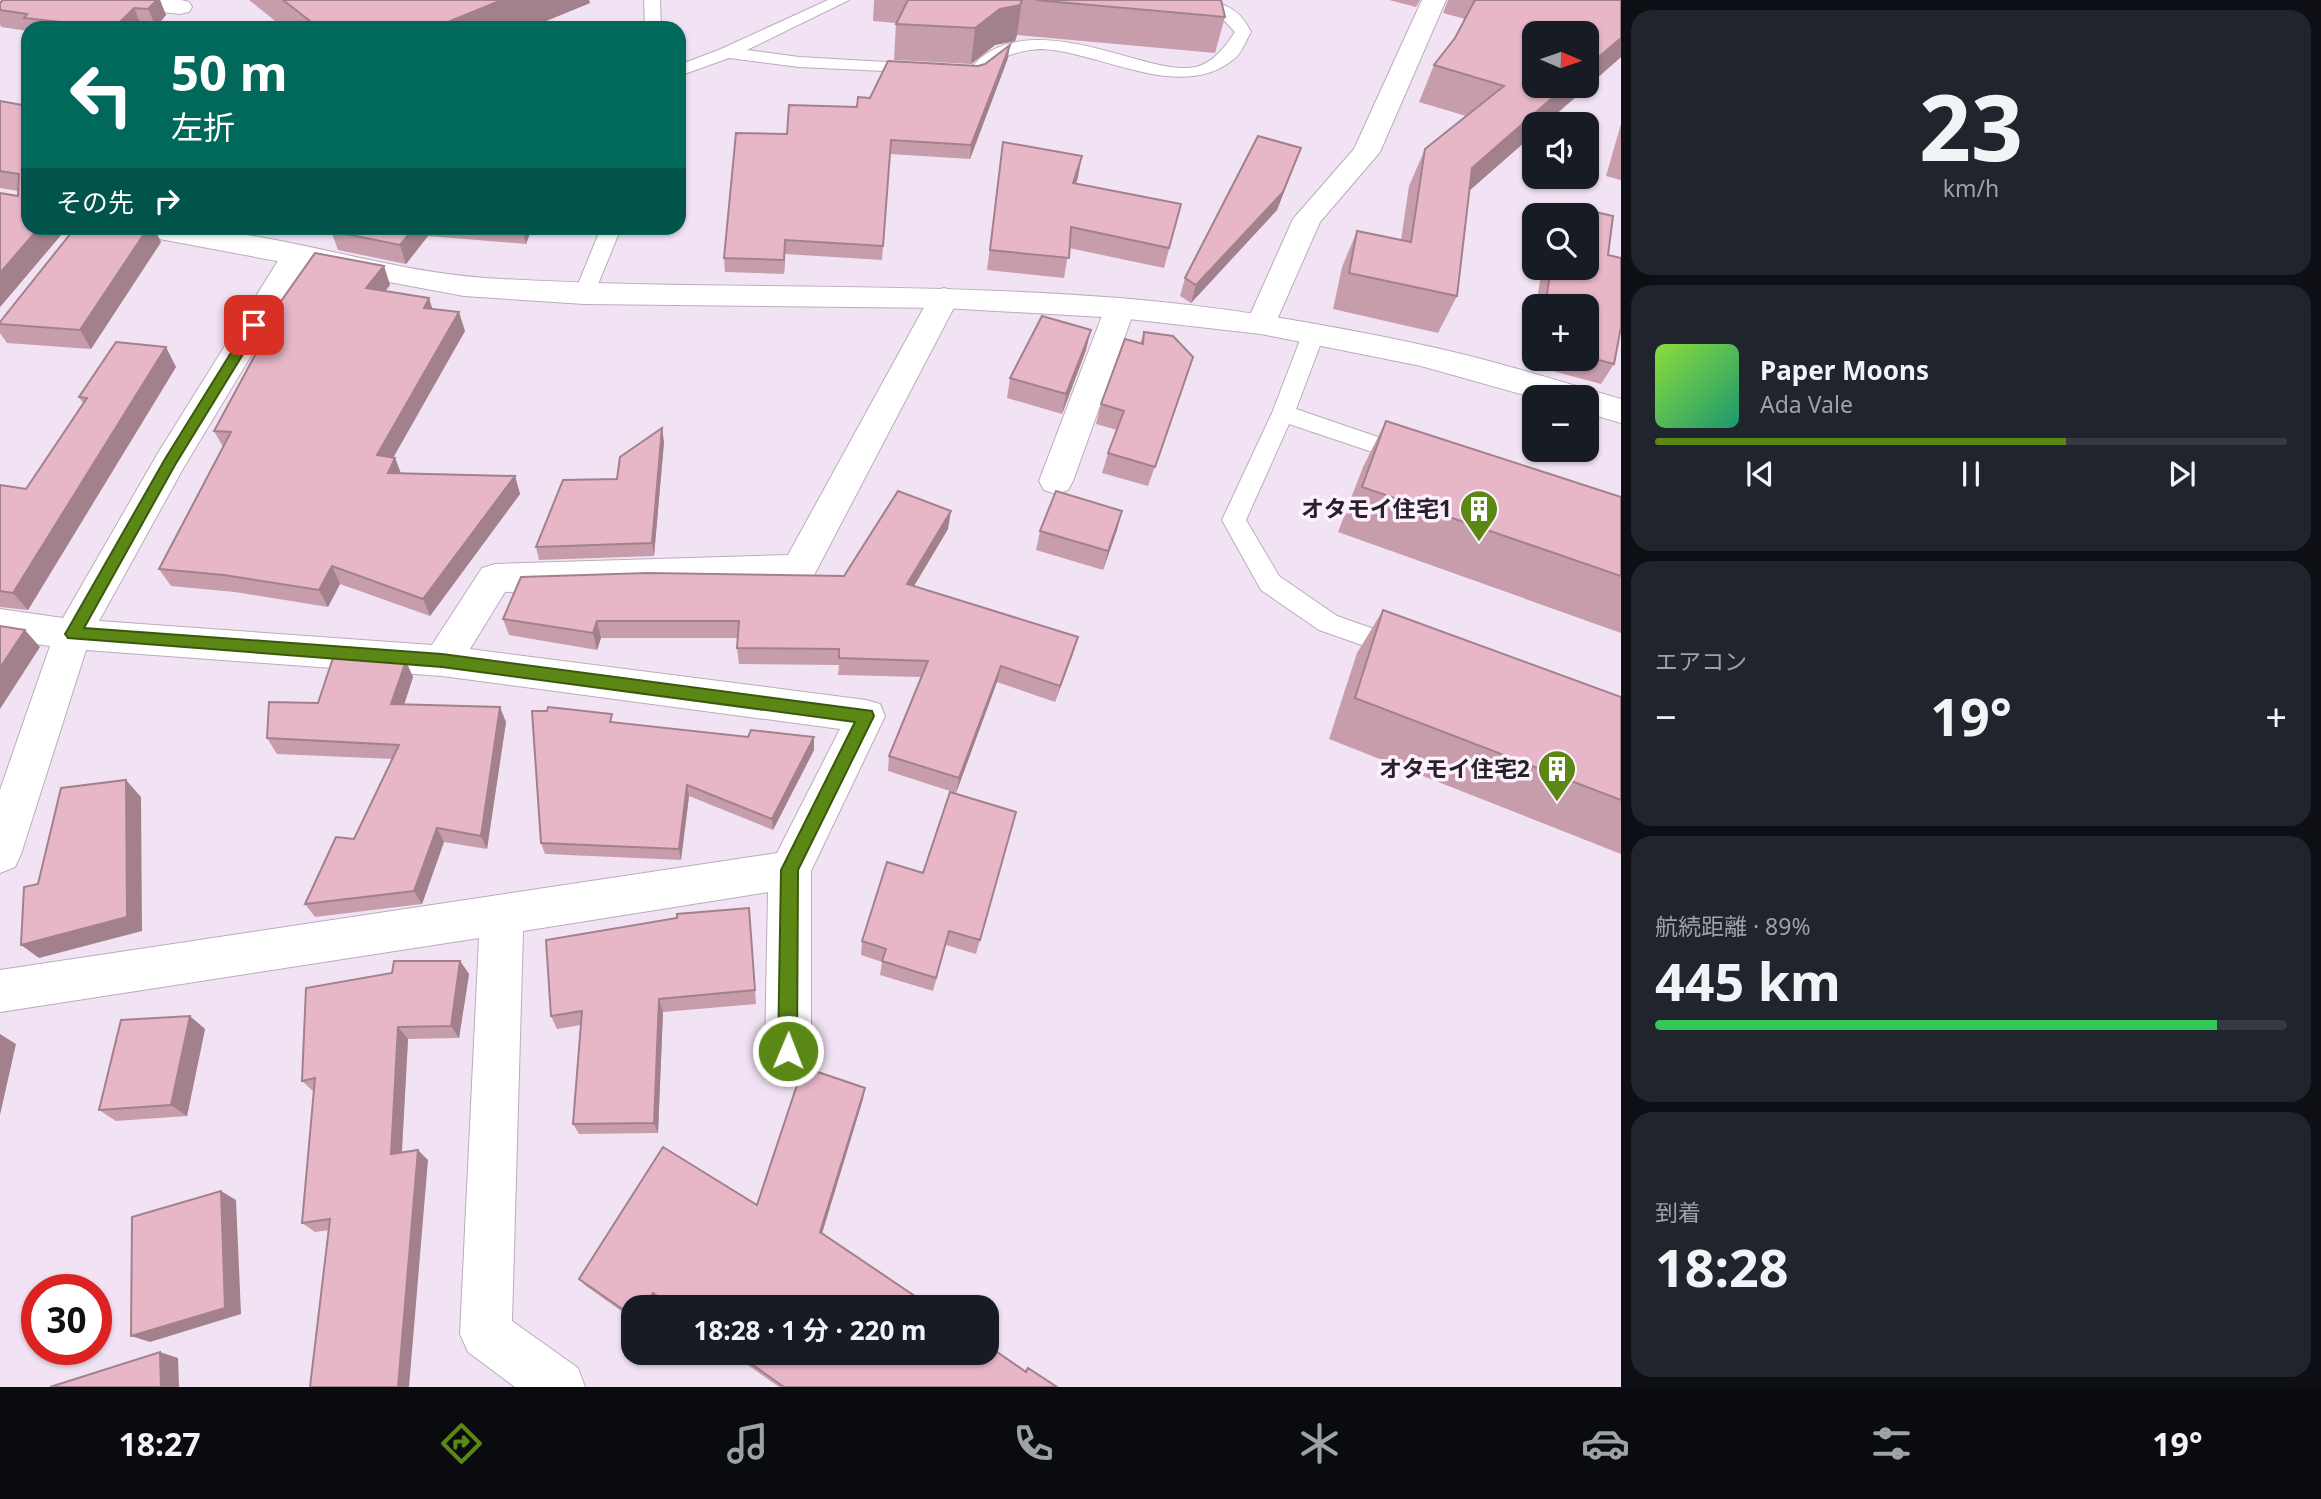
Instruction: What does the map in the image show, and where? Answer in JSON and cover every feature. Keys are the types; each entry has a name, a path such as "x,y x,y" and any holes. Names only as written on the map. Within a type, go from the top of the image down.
{"street":[{"path":"117,0 180,7"},
{"path":"1261,324 1307,219 1366,152 1434,0"},
{"path":"186,235 464,286 584,294 944,298 1120,308 1261,324 1422,355 1530,385"},
{"path":"0,853 50,695 73,634 170,462 296,256"},
{"path":"442,661 495,578 799,569 944,298"},
{"path":"1056,481 1120,308"},
{"path":"1599,405 1621,411"},
{"path":"0,624 73,634 442,661 866,716 790,870 788,1051"},
{"path":"0,991 790,870"},
{"path":"502,915 486,1334 559,1387"}],"lane":[{"path":"652,0 653,21"},
{"path":"686,69 727,54 841,0"},
{"path":"962,71 976,72 1003,51 1040,44 1099,54 1161,71 1199,72 1228,55 1243,32 1238,20 1211,4 1198,0"},
{"path":"727,54 799,62 935,70"},
{"path":"584,294 608,235"},
{"path":"1314,334 1283,413 1234,520 1270,583 1328,623 1417,655"},
{"path":"1283,413 1426,463"}],"building":[{"path":"3,0 157,0 148,9 134,8 121,21 51,21 24,18 27,14 0,10"},
{"path":"283,0 502,0 450,21 310,21"},
{"path":"908,0 1022,0 1020,5 1000,9 975,28 896,24"},
{"path":"1036,0 1221,0 1225,17 1046,1"},
{"path":"1475,0 1621,0 1621,38 1600,56 1600,21 1522,21 1522,98 1552,98 1536,112 1522,112 1522,124 1472,168 1457,296 1349,273 1357,231 1411,242 1425,149 1504,86 1434,65 1455,38"},
{"path":"1010,45 971,145 891,140 883,246 785,240 784,260 724,258 736,133 787,134 789,105 857,107 858,97 870,98 888,61 978,66 985,64"},
{"path":"0,101 21,105 21,235 33,235 0,273 0,193 18,196 19,174 0,171"},
{"path":"1258,136 1301,148 1283,192 1196,285 1185,278"},
{"path":"1003,142 1082,156 1073,183 1181,204 1169,248 1071,227 1069,258 990,250"},
{"path":"1599,213 1613,216 1608,255 1621,258 1621,327 1614,364 1599,360 1599,294 1547,294 1549,280 1599,280"},
{"path":"69,235 143,235 80,330 0,322"},
{"path":"351,235 408,235 400,245"},
{"path":"315,253 384,266 366,288 429,298 424,308 459,312 377,455 395,458 388,473 515,476 423,599 332,566 319,590 224,575 159,569 231,432 214,431 267,333 260,331"},
{"path":"1042,316 1091,330 1066,394 1010,378"},
{"path":"1144,332 1173,336 1193,357 1155,467 1108,453 1124,411 1101,404 1125,339 1143,344"},
{"path":"116,342 166,347 13,593 0,591 0,485 26,489 87,398 79,397"},
{"path":"1386,421 1621,497 1621,576 1362,487"},
{"path":"662,428 652,543 536,547 563,480 617,479 620,457"},
{"path":"898,491 951,511 907,584 1078,637 1060,686 1001,666 959,778 889,756 928,661 839,658 839,649 737,648 739,621 597,621 593,633 503,619 521,577 648,573 844,576"},
{"path":"1056,491 1122,511 1108,551 1040,531"},
{"path":"1383,610 1621,697 1621,800 1355,698"},
{"path":"0,626 25,630 0,668"},
{"path":"334,655 406,661 391,704 500,707 481,836 437,828 414,891 305,904 336,837 354,839 399,745 267,738 269,702 318,703"},
{"path":"548,707 612,714 610,722 748,737 751,730 814,737 772,819 687,785 679,849 541,843 532,711 547,711"},
{"path":"126,780 127,917 21,945 24,887 38,884 61,788"},
{"path":"950,792 1016,812 980,940 949,931 936,978 882,961 886,949 862,941 887,862 923,873"},
{"path":"749,908 755,990 659,999 654,1123 573,1124 582,1011 551,1016 546,940 677,918 677,914"},
{"path":"394,961 460,961 451,1026 398,1027 391,1154 418,1150 398,1387 310,1387 330,1219 302,1223 315,1078 302,1081 306,988 392,973"},
{"path":"190,1016 171,1105 99,1110 121,1020"},
{"path":"803,1067 865,1088 820,1232 913,1295 653,1293 621,1295 621,1308 579,1279 663,1147 757,1205"},
{"path":"221,1191 225,1308 131,1336 132,1217"},
{"path":"160,1352 161,1387 50,1387"},
{"path":"999,1353 1026,1372 1028,1368 1057,1387 784,1387 753,1365 999,1365"}],"place":[{"name":"オタモイ住宅1","path":"1479,543"},
{"name":"オタモイ住宅2","path":"1557,803"}],"route":[{"path":"254,325 170,462 73,634 442,661 866,716 790,870 788,1051"}]}
